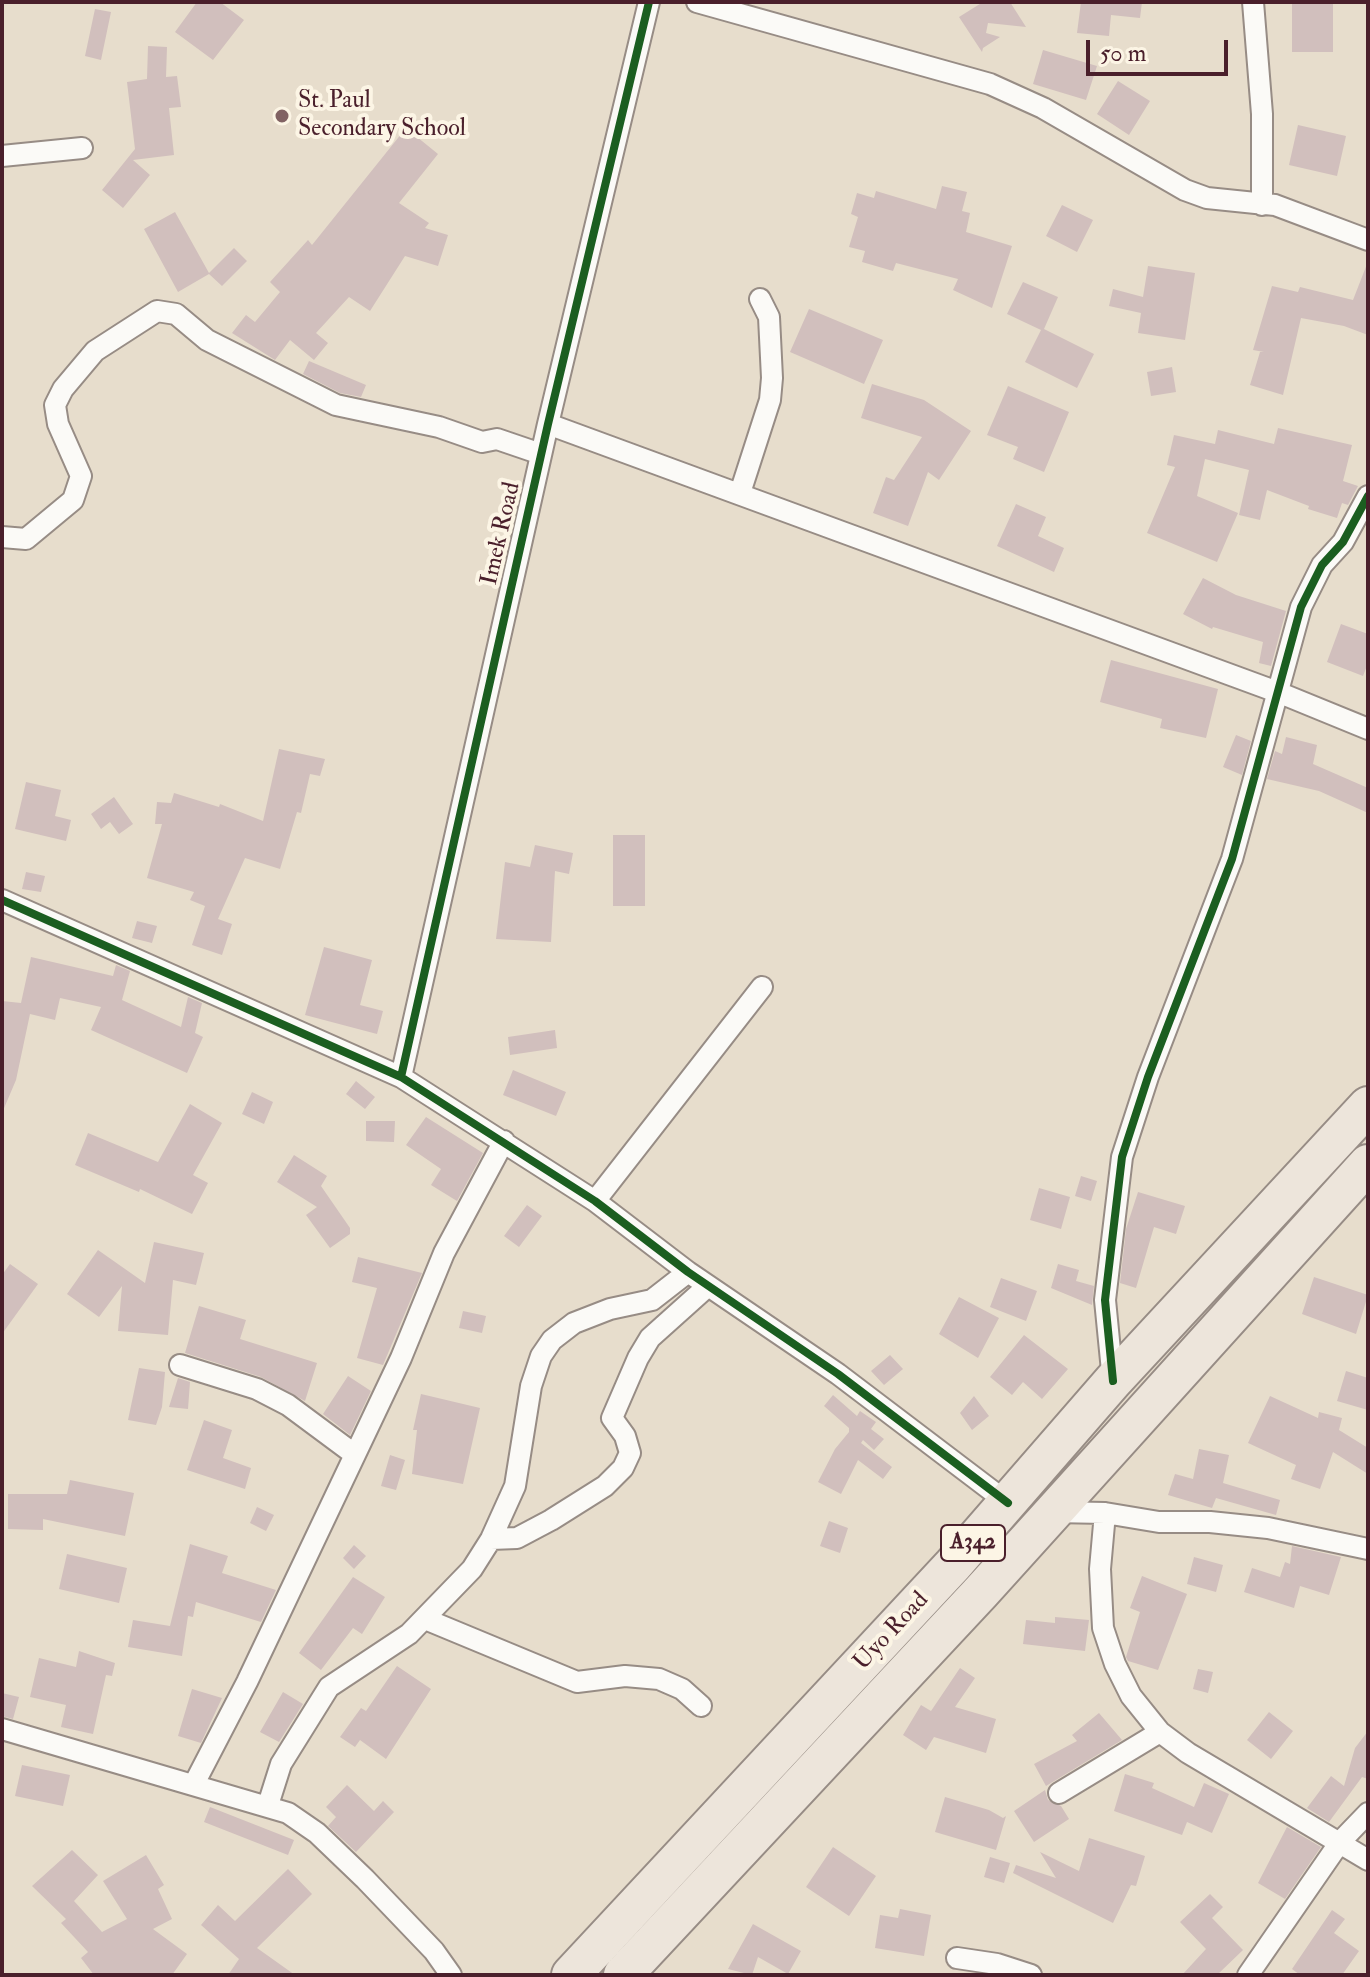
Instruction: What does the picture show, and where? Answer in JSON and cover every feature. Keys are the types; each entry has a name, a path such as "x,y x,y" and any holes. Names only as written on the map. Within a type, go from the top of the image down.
{"highway":[{"name":"Uyo Road","path":"571,1975 1008,1503 1113,1381 1368,1106"},
{"name":"Uyo Road","path":"623,1975 1053,1512 1368,1164"}],"street":[{"name":"Imek Road","path":"401,1077 541,454 649,2"},
{"path":"697,2 990,84 1043,108 1185,190 1207,198 1275,205 1368,240"},
{"path":"1253,2 1262,114 1262,205"},
{"path":"2,156 82,148"},
{"path":"740,493 770,400 769,317 760,299"},
{"path":"2,537 26,539 73,500 81,476 58,424 55,405 63,389 95,351 157,311 176,314 207,340 336,405 439,427 482,442 497,439 541,454"},
{"path":"548,424 1280,693 1368,729"},
{"path":"1113,1381 1105,1300 1122,1157 1148,1077 1232,859 1280,693 1301,607 1322,565 1343,542 1368,496"},
{"path":"2,900 401,1077 595,1201 688,1272 838,1374 1008,1503"},
{"path":"595,1201 762,987"},
{"path":"194,1784 247,1682 401,1358 444,1253 504,1141"},
{"path":"268,1805 281,1764 329,1687 387,1650 425,1619 472,1569 491,1539 515,1486 531,1386 541,1356 552,1340 574,1323 610,1309 652,1300 688,1272"},
{"path":"491,1539 517,1538 551,1520 605,1486 623,1468 630,1453 625,1436 612,1418 638,1358 650,1338 708,1286"},
{"path":"180,1365 257,1389 278,1400 354,1454"},
{"path":"1053,1512 1105,1513 1159,1522 1210,1522 1268,1528 1368,1549"},
{"path":"1105,1513 1100,1569 1103,1628 1131,1696 1160,1732 1239,1784 1368,1860"},
{"path":"425,1619 577,1682 625,1676 659,1679 682,1689 701,1706"},
{"path":"2,1729 288,1813 317,1833 434,1951 451,1975"},
{"path":"1059,1793 1160,1732"},
{"path":"1248,1975 1340,1842 1368,1813"},
{"path":"957,1958 997,1964 1031,1975"}],"building":[{"path":"197,2 220,2 244,20 213,60 175,32"},
{"path":"983,2 1010,2 1026,27 988,23 986,33 1000,37 983,48 982,52 959,17"},
{"path":"1081,2 1142,2 1140,18 1111,15 1109,36 1077,33"},
{"path":"1292,2 1333,2 1333,52 1292,52"},
{"path":"95,9 111,12 101,60 85,56"},
{"path":"148,46 167,47 166,77 177,76 181,107 169,108 174,155 133,160 150,175 123,208 102,190 135,149 127,82 147,79"},
{"path":"1043,50 1097,66 1086,100 1033,84"},
{"path":"1118,81 1150,101 1129,135 1097,114"},
{"path":"1298,125 1346,136 1337,176 1289,165"},
{"path":"406,128 438,154 399,203 429,223 425,228 448,235 438,266 405,256 370,311 349,297 316,333 328,343 314,360 290,340 275,360 232,333 246,315 255,322 280,292 270,282 308,240 312,245"},
{"path":"942,186 967,192 962,211 970,213 966,232 1012,246 992,308 953,290 958,279 896,263 893,271 862,262 865,251 849,247 858,217 851,214 857,193 874,198 876,191 936,209"},
{"path":"1062,205 1093,220 1077,252 1046,236"},
{"path":"175,212 209,273 234,248 247,261 222,286 209,274 178,292 144,229"},
{"path":"1367,264 1368,335 1344,326 1301,318 1283,395 1250,385 1260,352 1264,352 1253,350 1272,286 1298,292 1300,287 1353,300"},
{"path":"1148,266 1195,273 1185,340 1138,333 1141,313 1109,306 1113,289 1143,297"},
{"path":"1023,282 1058,297 1044,329 1094,354 1077,388 1025,362 1041,330 1007,314"},
{"path":"809,309 883,340 864,384 790,352"},
{"path":"309,361 366,385 361,397 340,393 303,374"},
{"path":"1172,367 1176,392 1151,396 1147,372"},
{"path":"872,384 924,400 971,431 939,480 928,472 908,526 873,513 886,477 894,480 922,437 861,418"},
{"path":"1008,386 1069,412 1044,472 1013,459 1018,447 987,435"},
{"path":"1278,428 1352,445 1343,481 1358,486 1348,505 1342,503 1337,518 1308,509 1309,506 1267,490 1260,520 1239,515 1249,470 1205,459 1197,496 1238,513 1217,562 1147,533 1175,467 1167,465 1174,435 1215,444 1218,430 1274,444"},
{"path":"1016,504 1046,517 1038,536 1064,548 1054,572 997,546"},
{"path":"1203,578 1236,595 1286,611 1271,666 1259,663 1263,642 1212,629 1183,614"},
{"path":"1341,624 1368,634 1368,663 1363,676 1327,662"},
{"path":"1111,660 1218,689 1206,738 1160,728 1162,719 1100,702"},
{"path":"1236,735 1251,741 1242,775 1223,767"},
{"path":"1286,737 1317,745 1313,764 1368,788 1368,813 1319,791 1267,779 1275,751 1282,754"},
{"path":"279,749 325,759 320,776 310,774 301,813 297,812 280,869 245,858 218,919 232,924 222,955 192,945 205,906 190,900 194,892 147,878 162,824 155,824 157,802 171,803 174,793 219,807 220,804 263,821"},
{"path":"26,782 61,790 55,816 71,820 66,841 15,829"},
{"path":"114,797 133,824 119,834 110,822 101,829 91,814"},
{"path":"613,835 645,835 645,906 613,906"},
{"path":"535,845 573,853 569,874 555,871 551,942 496,939 505,862 530,867"},
{"path":"26,872 45,876 41,892 22,889"},
{"path":"137,921 157,926 152,943 132,938"},
{"path":"324,947 372,960 360,1005 383,1011 377,1034 305,1015"},
{"path":"31,957 113,976 116,965 130,971 122,1000 181,1027 188,997 202,1003 195,1033 203,1037 187,1073 91,1030 101,1007 60,998 55,1020 30,1014 16,1080 2,1113 2,1001 21,1003"},
{"path":"555,1030 557,1048 510,1055 508,1037"},
{"path":"513,1070 566,1092 556,1116 503,1095"},
{"path":"356,1081 375,1097 365,1109 346,1094"},
{"path":"252,1092 273,1102 264,1124 242,1114"},
{"path":"190,1104 222,1123 193,1175 208,1183 192,1214 140,1189 139,1192 75,1165 88,1133 158,1162"},
{"path":"426,1117 483,1153 457,1201 431,1185 441,1169 406,1145"},
{"path":"366,1121 395,1121 394,1142 366,1141"},
{"path":"294,1155 327,1176 321,1186 350,1228 350,1234 330,1248 306,1215 317,1207 277,1182"},
{"path":"1081,1176 1097,1181 1091,1201 1075,1196"},
{"path":"1039,1188 1070,1197 1061,1229 1030,1220"},
{"path":"1138,1192 1185,1206 1176,1234 1154,1227 1136,1288 1120,1283 1126,1229"},
{"path":"527,1205 542,1216 519,1247 504,1236"},
{"path":"154,1242 204,1253 196,1285 173,1280 168,1335 118,1331 122,1286 99,1317 67,1294 98,1250 145,1283"},
{"path":"358,1257 422,1273 383,1365 357,1358 377,1288 352,1282"},
{"path":"10,1264 38,1284 2,1334 2,1275"},
{"path":"1058,1264 1079,1270 1076,1281 1094,1286 1092,1305 1051,1288"},
{"path":"1314,1277 1368,1295 1356,1334 1302,1314"},
{"path":"1001,1278 1037,1291 1026,1321 990,1307"},
{"path":"959,1297 999,1318 978,1358 939,1334"},
{"path":"199,1306 246,1320 240,1339 317,1363 305,1401 261,1377 185,1353"},
{"path":"463,1311 486,1316 482,1333 459,1328"},
{"path":"1024,1335 1068,1369 1042,1399 1023,1382 1012,1395 990,1377"},
{"path":"890,1355 903,1369 884,1385 871,1371"},
{"path":"139,1368 165,1372 162,1407 156,1425 128,1420"},
{"path":"1346,1371 1368,1378 1368,1410 1337,1401"},
{"path":"348,1376 371,1391 350,1435 323,1414"},
{"path":"178,1378 190,1382 188,1409 169,1407"},
{"path":"421,1394 480,1408 463,1484 412,1474 417,1430 413,1430"},
{"path":"833,1395 857,1416 860,1411 876,1422 871,1429 884,1439 874,1450 863,1440 861,1443 892,1467 883,1479 858,1460 841,1494 818,1482 835,1449 849,1432 849,1428 824,1406"},
{"path":"974,1396 989,1416 972,1430 960,1413"},
{"path":"1270,1396 1318,1418 1319,1412 1342,1418 1339,1430 1368,1448 1368,1474 1333,1452 1320,1489 1291,1479 1296,1465 1248,1443"},
{"path":"204,1420 232,1430 223,1458 251,1468 245,1489 187,1470"},
{"path":"1199,1449 1229,1455 1223,1483 1280,1500 1276,1515 1216,1498 1212,1508 1168,1495 1175,1474 1193,1479"},
{"path":"390,1455 405,1460 396,1490 381,1486"},
{"path":"70,1480 134,1493 125,1536 43,1519 43,1530 8,1529 8,1494 67,1494"},
{"path":"257,1507 274,1515 266,1531 250,1523"},
{"path":"829,1521 848,1528 840,1553 820,1546"},
{"path":"190,1544 228,1556 222,1573 276,1590 261,1622 196,1602 193,1617 188,1616 182,1656 128,1647 133,1620 170,1626"},
{"path":"354,1545 366,1556 354,1569 343,1558"},
{"path":"1292,1546 1341,1557 1329,1595 1300,1586 1294,1608 1244,1592 1252,1568 1280,1577 1285,1562 1290,1564"},
{"path":"67,1554 127,1568 119,1603 59,1589"},
{"path":"1194,1557 1223,1565 1216,1592 1187,1584"},
{"path":"1142,1576 1187,1594 1158,1670 1128,1661 1126,1657 1140,1612 1130,1608"},
{"path":"353,1577 385,1597 362,1634 353,1628 321,1670 299,1653"},
{"path":"1055,1617 1089,1620 1085,1651 1023,1644 1026,1620 1055,1623"},
{"path":"79,1651 115,1663 112,1676 106,1675 93,1734 61,1727 66,1705 30,1697 39,1658 76,1667"},
{"path":"397,1666 431,1689 386,1759 360,1740 355,1747 340,1737 361,1708 366,1711"},
{"path":"960,1668 975,1678 955,1707 996,1719 986,1753 934,1737 926,1750 903,1735 921,1705 931,1711"},
{"path":"1198,1669 1213,1672 1208,1693 1193,1689"},
{"path":"192,1689 222,1698 201,1743 178,1736"},
{"path":"283,1692 303,1704 279,1742 260,1732"},
{"path":"2,1693 19,1697 13,1719 2,1716"},
{"path":"1269,1712 1293,1731 1271,1759 1247,1740"},
{"path":"1099,1713 1122,1740 1046,1786 1034,1764 1077,1741 1072,1735"},
{"path":"1368,1731 1368,1779 1362,1777 1329,1822 1307,1808 1331,1776 1344,1786 1355,1748"},
{"path":"22,1765 70,1775 63,1806 15,1796"},
{"path":"1125,1774 1154,1783 1152,1788 1194,1807 1204,1783 1229,1794 1212,1833 1187,1822 1182,1835 1114,1811"},
{"path":"347,1785 374,1811 383,1801 394,1812 356,1852 328,1826 336,1817 326,1807"},
{"path":"1045,1790 1048,1800 1061,1806 1069,1819 1034,1842 1014,1811"},
{"path":"945,1797 989,1810 1003,1818 1006,1816 996,1850 935,1832"},
{"path":"210,1807 294,1840 288,1855 204,1822"},
{"path":"1287,1827 1321,1847 1285,1899 1258,1883"},
{"path":"1089,1838 1145,1856 1136,1886 1131,1885 1113,1923 1013,1873 1016,1865 1056,1878 1040,1852 1079,1871"},
{"path":"833,1847 876,1876 849,1916 806,1887"},
{"path":"72,1850 98,1875 74,1901 102,1932 127,1919 103,1881 146,1855 164,1885 158,1889 172,1919 153,1929 187,1954 172,1975 94,1975 81,1958 88,1952 61,1923 66,1919 32,1886"},
{"path":"990,1857 1010,1863 1004,1883 984,1877"},
{"path":"288,1869 312,1894 257,1948 295,1975 228,1975 239,1959 201,1925 218,1905 235,1921"},
{"path":"1210,1894 1223,1907 1212,1918 1243,1950 1217,1975 1182,1975 1206,1949 1180,1922"},
{"path":"900,1909 931,1915 924,1956 875,1948 880,1915 898,1918"},
{"path":"1332,1910 1345,1919 1334,1933 1359,1951 1342,1975 1300,1975 1292,1969"},
{"path":"753,1924 801,1951 788,1974 758,1957 752,1975 728,1969"}],"cycle path":[{"path":"401,1077 548,424 649,2"},
{"path":"1113,1381 1105,1300 1122,1157 1148,1077 1232,859 1301,607 1322,565 1343,542 1368,496"},
{"path":"2,900 401,1077 595,1201 688,1272 838,1374 1008,1503"}],"place":[{"name":"St. Paul Secondary School","path":"282,116"}]}
